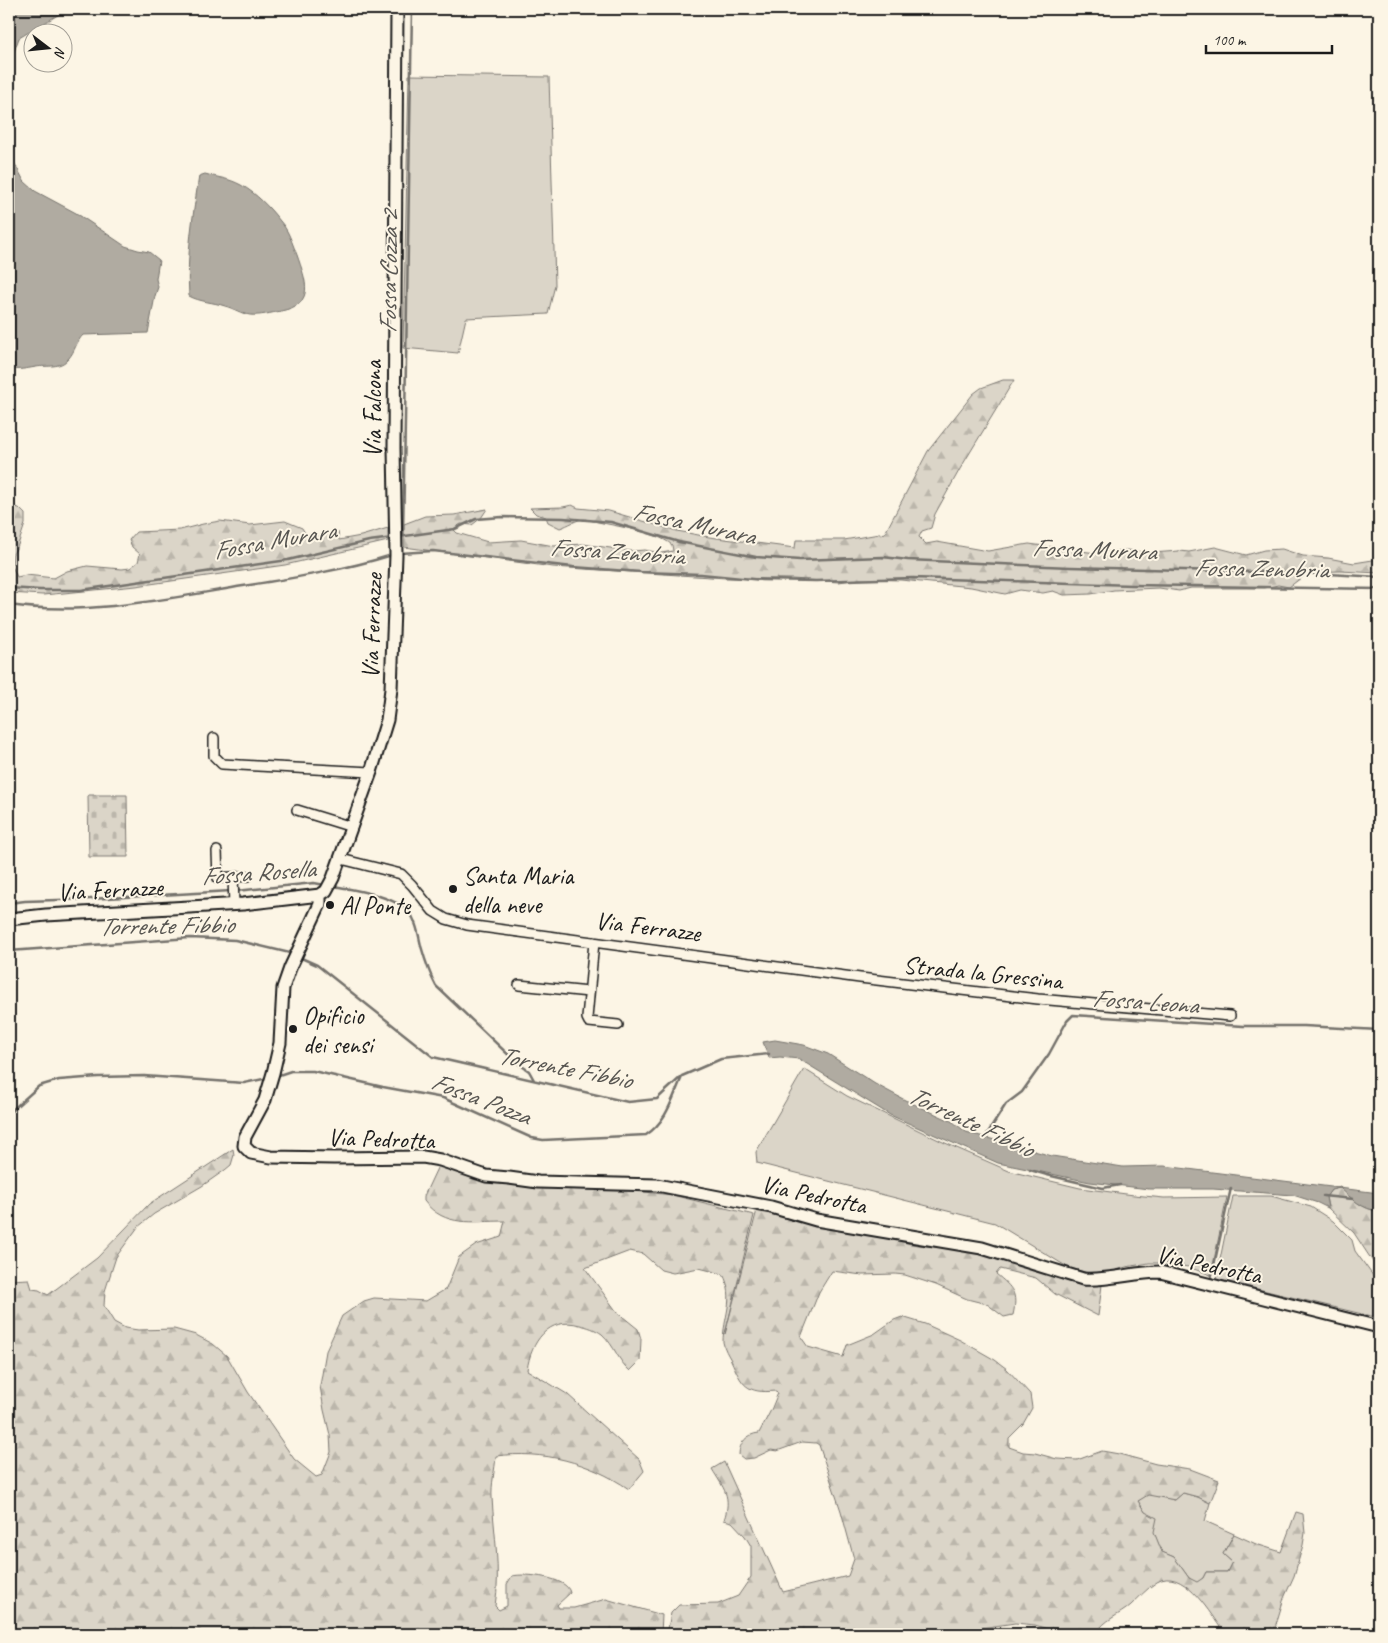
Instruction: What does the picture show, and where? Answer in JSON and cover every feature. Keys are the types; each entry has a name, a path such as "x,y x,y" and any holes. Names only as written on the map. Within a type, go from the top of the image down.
{"street":[{"name":"Via Falcona","path":"396,543 394,448 397,9"},
{"name":"Via Ferrazze","path":"9,919 323,893 333,878 352,827 387,720 391,689 396,543"},
{"path":"214,738 214,756 222,764 371,772"},
{"path":"298,810 352,827"},
{"path":"217,851 218,878 233,881 248,876"},
{"name":"Via Ferrazze","path":"340,859 400,874 412,885 433,911 446,919 486,928 762,964"},
{"path":"233,881 234,900"},
{"name":"Via Pedrotta","path":"323,893 320,904 290,968 283,988 280,1043 272,1078 265,1100 245,1137 244,1146 251,1154 271,1157 423,1157 486,1176 546,1182 657,1185 771,1207 816,1220 982,1248 1083,1279 1141,1272 1160,1272 1379,1326"},
{"path":"594,942 587,1018 590,1022 618,1025"},
{"name":"Strada la Gressina","path":"762,964 860,978 1038,999 1230,1016"},
{"path":"519,986 588,992"}],"green space":[{"path":"409,75 549,77 555,285 548,314 466,318 458,353 403,348"},
{"path":"1003,380 1014,380 960,469 935,514 931,528 922,531 919,537 926,544 937,542 988,551 1029,544 1096,553 1127,550 1152,553 1189,552 1215,547 1246,555 1264,550 1282,549 1303,556 1354,563 1379,559 1379,573 1309,572 1289,587 1278,585 1264,588 1191,588 1179,591 1159,588 1064,595 1053,591 1043,593 1020,590 1005,594 971,587 901,580 859,579 839,582 726,578 553,567 404,547 404,524 425,516 454,515 487,509 481,518 472,525 461,524 453,529 457,533 488,542 521,540 554,546 583,544 631,551 645,550 661,553 673,551 672,545 655,536 585,519 560,528 548,522 546,517 536,514 530,508 572,505 578,508 609,511 677,531 795,548 796,540 844,540 885,533 928,451 973,394 981,388"},
{"path":"12,506 19,508 25,514 25,524 13,554 12,566 17,577 26,575 54,578 67,571 87,566 130,568 138,562 140,554 132,547 129,540 136,532 180,530 220,521 250,525 285,521 302,528 305,533 314,537 338,532 339,540 388,528 388,541 285,565 136,586 43,595 9,593 9,508"},
{"path":"88,795 127,795 128,857 89,857"},
{"path":"804,1069 847,1096 1009,1171 1080,1188 1134,1195 1164,1198 1227,1197 1211,1275 1188,1267 1165,1263 1149,1263 1110,1272 1089,1273 1069,1268 995,1223 757,1163 756,1152"},
{"path":"233,1149 234,1155 231,1165 225,1170 154,1214 138,1227 116,1257 105,1291 104,1306 114,1322 125,1328 138,1330 174,1329 196,1335 213,1344 227,1356 248,1392 294,1459 316,1477 322,1475 331,1452 330,1435 320,1386 326,1351 342,1316 364,1301 374,1298 426,1301 446,1289 459,1257 476,1245 501,1237 505,1221 471,1222 450,1219 432,1210 424,1201 424,1196 438,1166 471,1177 519,1186 627,1190 672,1195 754,1215 725,1334 757,1210 811,1225 877,1236 911,1244 935,1247 974,1247 1003,1253 1102,1285 1098,1316 1055,1294 1036,1278 1000,1269 996,1274 1010,1287 1015,1301 1013,1315 1004,1317 987,1304 967,1299 936,1285 905,1275 862,1275 832,1271 819,1292 801,1337 808,1347 843,1357 847,1345 874,1334 894,1320 902,1317 925,1324 960,1340 995,1360 1007,1369 1030,1394 1032,1408 1023,1424 1009,1438 1009,1447 1057,1459 1077,1460 1102,1451 1156,1464 1190,1469 1219,1480 1210,1503 1183,1493 1175,1500 1148,1495 1138,1501 1145,1512 1157,1518 1154,1532 1162,1552 1174,1557 1189,1578 1197,1582 1203,1578 1206,1572 1227,1572 1232,1562 1223,1554 1234,1534 1281,1552 1296,1512 1303,1514 1305,1533 1303,1545 1273,1634 1211,1634 1220,1627 1201,1601 1185,1585 1176,1580 1166,1579 1150,1587 1126,1609 1103,1625 1096,1634 1063,1634 1035,1625 1015,1623 940,1634 881,1634 853,1626 852,1634 667,1634 671,1613 679,1605 718,1604 738,1596 751,1577 751,1546 745,1536 732,1522 724,1520 727,1505 726,1493 712,1469 724,1462 783,1592 848,1576 854,1559 841,1511 819,1445 802,1442 777,1451 771,1450 754,1458 744,1459 739,1455 740,1447 744,1440 751,1435 759,1433 778,1393 776,1391 758,1391 746,1386 738,1376 726,1351 723,1342 729,1300 727,1283 723,1274 699,1268 673,1273 661,1270 643,1254 630,1251 585,1268 617,1312 638,1329 641,1339 640,1361 630,1371 622,1363 602,1334 589,1327 569,1323 559,1324 543,1334 532,1350 527,1370 567,1394 639,1459 644,1471 629,1489 598,1472 565,1460 531,1455 496,1456 492,1493 497,1566 495,1606 499,1610 507,1606 507,1584 512,1576 545,1577 562,1583 570,1593 557,1605 559,1608 574,1608 606,1599 662,1615 661,1634 9,1634 9,1280 29,1279 32,1289 39,1290 48,1295 97,1258 149,1204"},
{"path":"1340,1187 1363,1206 1379,1211 1379,1271 1354,1233 1328,1208 1326,1197 1331,1190"},
{"path":"1233,1196 1271,1196 1311,1207 1333,1221 1352,1240 1355,1251 1379,1284 1379,1318 1216,1279"},
{"path":"1183,1493 1210,1503 1205,1521 1234,1534 1223,1554 1232,1562 1227,1572 1206,1572 1197,1583 1189,1578 1174,1557 1162,1552 1145,1512 1138,1501 1148,1494 1175,1500"}],"shaded area":[{"path":"9,9 68,9 46,22 22,22 22,36 19,38 9,65"},
{"path":"9,153 24,181 35,191 76,213 125,246 149,252 159,260 156,279 158,287 148,333 83,335 71,355 62,364 9,369"},
{"path":"205,174 232,181 247,188 272,211 283,225 297,255 305,282 306,290 300,303 292,308 281,311 262,315 250,315 189,296 188,266 192,221 199,176"},
{"path":"775,1040 804,1045 828,1054 875,1084 953,1122 966,1132 1052,1156 1123,1167 1164,1166 1340,1188 1331,1190 1326,1197 1328,1208 1293,1195 1213,1189 1149,1189 1090,1182 998,1163 890,1115 799,1059 769,1058 763,1042"},
{"path":"1340,1188 1379,1193 1379,1211 1363,1206"}],"waterway":[{"name":"Fossa Cozza 2","path":"403,536 412,9"},
{"name":"Fossa Murara","path":"398,537 455,529 476,519 502,517 563,518 611,522 679,542 756,557 800,560 883,557 908,560 1070,567 1379,577"},
{"name":"Fossa Murara","path":"9,588 81,590 288,560 369,541 393,538"},
{"name":"Fossa Zenobria","path":"400,553 433,551 573,567 701,574 762,580 816,581 912,578 1132,585 1379,589"},
{"name":"Fossa Zenobria","path":"9,605 38,608 68,608 156,601 300,577 392,555"},
{"name":"Fossa Rosella","path":"236,891 314,883 325,885"},
{"name":"Fossa Rosella","path":"333,886 376,895 397,903 406,909 415,923 421,946 436,986 516,1062 529,1071 534,1080"},
{"name":"Fossa Rosella","path":"9,903 231,891"},
{"name":"Torrente Fibbio","path":"9,951 190,938 235,940 294,954"},
{"name":"Torrente Fibbio","path":"299,957 317,965 433,1057 628,1102 657,1099 682,1076 721,1059 769,1054"},
{"name":"Fossa Leona","path":"984,1139 1006,1104 1022,1092 1049,1054 1067,1021 1073,1015 1243,1026 1304,1026 1379,1030"},
{"name":"Fossa Pozza","path":"276,1076 291,1071 313,1071 443,1098 532,1138 543,1140 646,1135 664,1116 682,1077"},
{"name":"Fossa Pozza","path":"9,1113 39,1086 59,1080 144,1076 244,1083 268,1078"},
{"name":"Torrente Fibbio","path":"1030,1170 1103,1188 1120,1185"},
{"path":"1213,1280 1211,1279 1231,1188"},
{"name":"Torrente Fibbio","path":"1323,1196 1353,1199"},
{"path":"1347,1313 1379,1321"}],"place":[{"name":"Santa Maria della neve","path":"453,889"},
{"name":"Al Ponte","path":"330,905"},
{"name":"Opificio dei sensi","path":"293,1029"}]}
